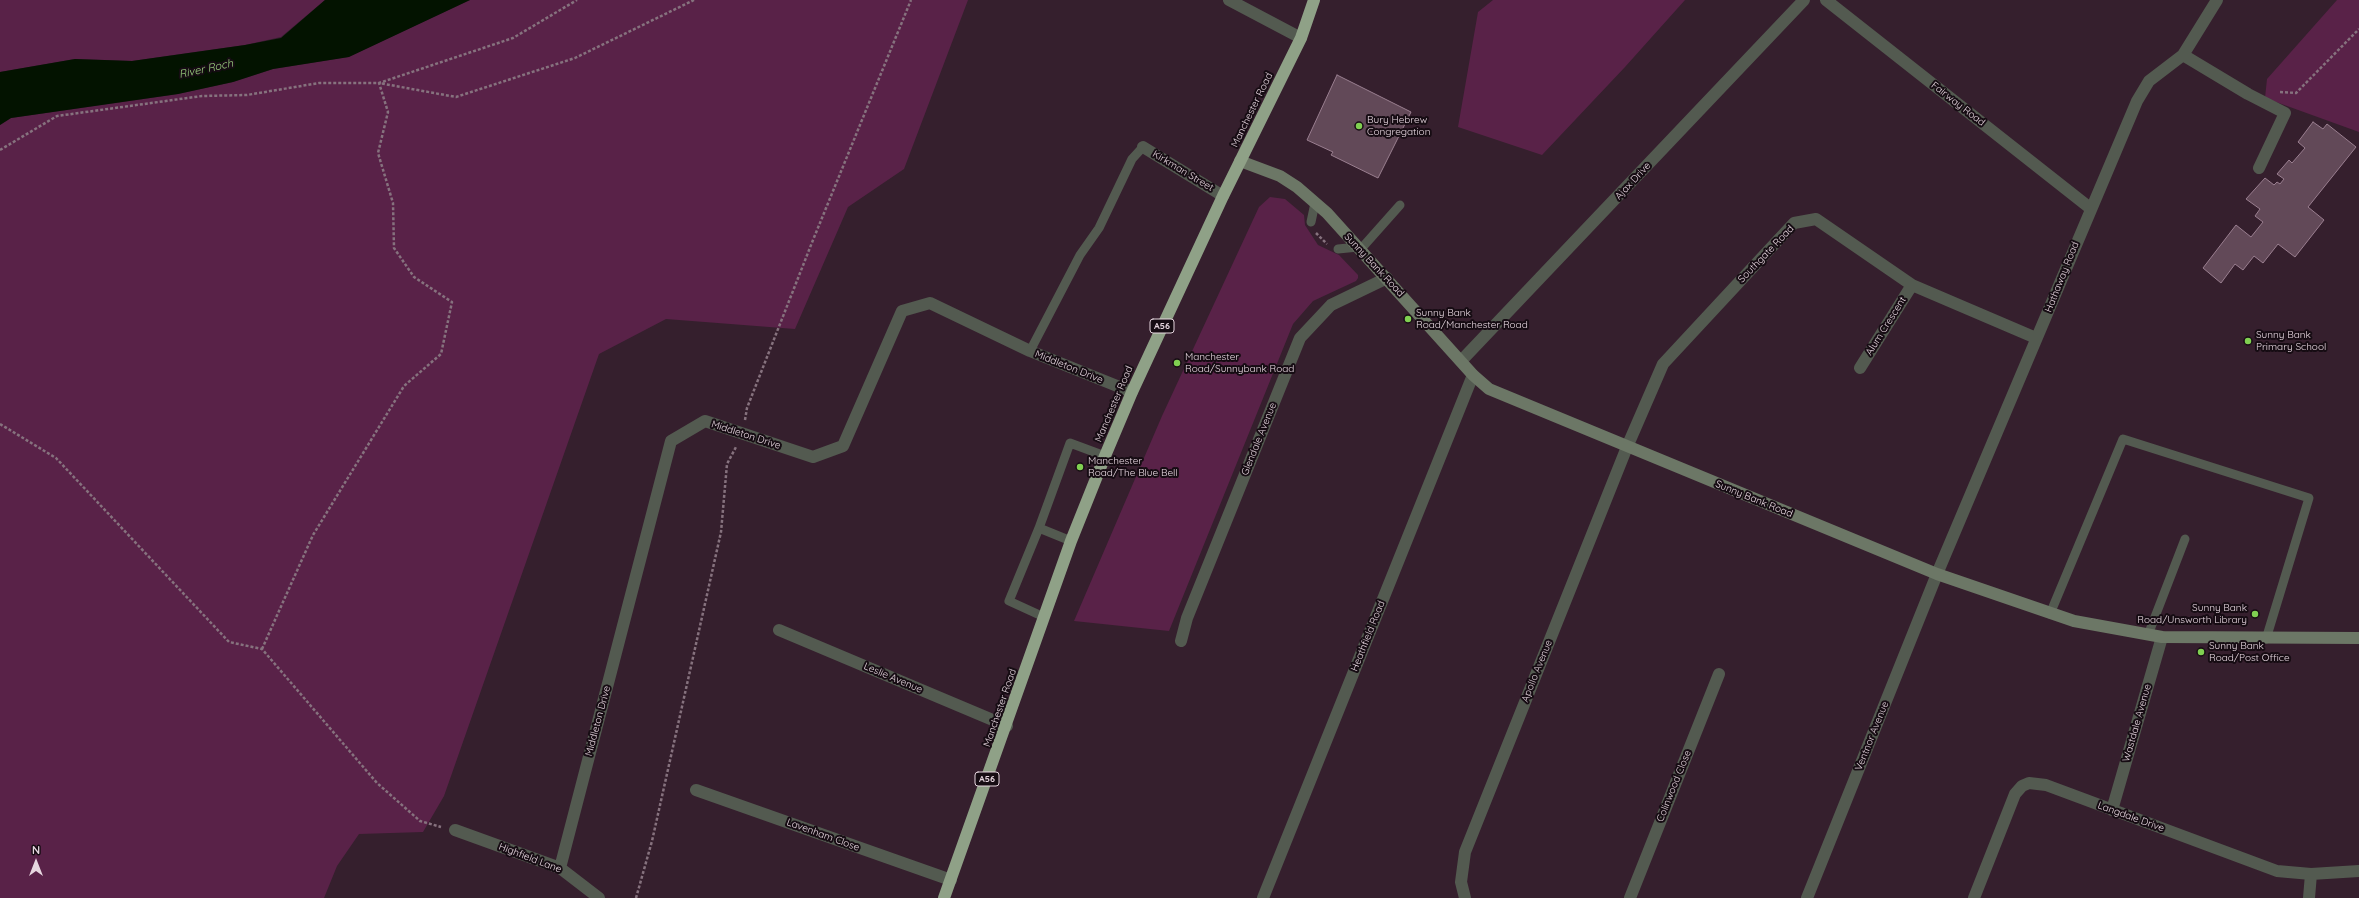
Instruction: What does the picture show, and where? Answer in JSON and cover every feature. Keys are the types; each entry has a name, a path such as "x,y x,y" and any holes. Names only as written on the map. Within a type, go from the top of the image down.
{"highway":[{"name":"Manchester Road","path":"944,898 1007,726 1070,541 1105,456 1132,392 1223,196 1301,38 1314,0"}],"street":[{"path":"1229,0 1301,38"},
{"name":"Ajax Drive","path":"1461,361 1804,0"},
{"name":"Fairway Road","path":"1826,0 2090,208"},
{"name":"Hathaway Road","path":"1937,574 2090,208 2137,101 2149,81 2183,55 2218,0"},
{"path":"2183,55 2248,94 2285,113 2259,168"},
{"name":"Kirkman Street","path":"1144,147 1223,196"},
{"name":"Sunny Bank Road","path":"1240,161 1280,176 1297,187 1315,203 1387,278 1473,375 1489,389 1626,447 1937,574 2074,621 2162,637 2266,639 2359,638"},
{"name":"Southgate Road","path":"1626,447 1663,364 1794,223 1816,219 1912,285 2036,338"},
{"name":"Glendale Avenue","path":"1181,641 1187,618 1300,338 1331,305 1387,278"},
{"name":"Alum Crescent","path":"1860,368 1912,285"},
{"name":"Middleton Drive","path":"560,868 671,441 705,421 812,457 843,446 902,311 930,303 1030,351 1132,392"},
{"name":"Heathfield Road","path":"1264,898 1473,375"},
{"name":"Apollo Avenue","path":"1465,898 1460,882 1465,852 1626,447"},
{"name":"Ventnor Avenue","path":"1808,898 1937,574"},
{"name":"Leslie Avenue","path":"779,630 1007,726"},
{"name":"Wastdale Avenue","path":"2112,810 2162,637"},
{"name":"Colinwood Close","path":"1630,898 1719,674"},
{"name":"Langdale Drive","path":"1974,898 2008,808 2015,794 2022,786 2029,783 2046,785 2277,871 2311,874 2359,871"},
{"name":"Lavenham Close","path":"696,790 950,880"},
{"name":"Highfield Lane","path":"455,830 560,868 599,898"},
{"path":"2309,898 2311,874"}],"lane":[{"path":"1030,351 1080,255 1099,228 1132,159 1144,147"},
{"path":"1311,222 1315,203"},
{"path":"1338,249 1359,248 1400,205"},
{"path":"2050,614 2123,439 2309,498 2266,639"},
{"path":"1044,617 1009,602 1039,528 1070,443 1105,456"},
{"path":"1039,528 1070,541"},
{"path":"2148,635 2185,539"}],"path":[{"path":"379,83 513,38 577,0"},
{"path":"0,150 57,116 202,96 247,95 319,83 379,83 456,97 575,58 694,0"},
{"path":"636,898 654,833 721,532 727,464 744,434 750,401 911,0"},
{"path":"2278,92 2296,93 2359,29"},
{"path":"262,649 313,535 404,386 441,354 452,302 414,277 394,248 393,203 378,153 388,112 379,83"},
{"path":"1311,222 1313,229 1320,239 1329,246 1338,249"},
{"path":"0,424 56,458 229,642 262,649 377,783 420,821 455,830"}],"shaded area":[{"path":"0,0 325,0 281,37 245,45 132,61 75,59 0,72"},
{"path":"470,0 968,0 904,169 848,207 795,329 666,319 599,354 444,796 423,832 359,834 337,866 324,898 0,898 0,125 11,118 178,94 233,82 273,69 348,57"},
{"path":"1493,0 1685,0 1625,67 1542,155 1458,127 1478,12"},
{"path":"2337,0 2359,0 2359,132 2265,98 2267,79"},
{"path":"1270,197 1285,199 1304,215 1305,225 1318,245 1339,255 1358,275 1358,278 1356,281 1313,301 1293,324 1169,631 1074,621 1162,416 1259,207"}],"water":[{"name":"River Roch","path":"325,0 470,0 349,57 273,69 233,82 178,94 11,118 0,125 0,72 75,59 132,61 245,45 281,38"}],"building":[{"name":"Bury Hebrew Congregation","path":"1337,75 1411,112 1378,178 1331,155 1333,152 1307,140"},
{"path":"2313,122 2323,129 2327,124 2356,147 2308,207 2324,220 2295,257 2278,244 2263,263 2254,256 2243,270 2235,264 2221,283 2203,268 2236,225 2251,237 2263,222 2255,216 2260,209 2246,199 2265,178 2274,185 2277,182 2280,184 2284,179 2277,174 2289,160 2292,163 2305,148 2298,142"}],"place":[{"name":"Bury Hebrew Congregation","path":"1359,126"},
{"name":"Sunny Bank Road/Manchester Road","path":"1408,319"},
{"name":"Sunny Bank Primary School","path":"2248,341"},
{"name":"Manchester Road/Sunnybank Road","path":"1177,363"},
{"name":"Manchester Road/The Blue Bell","path":"1080,467"},
{"name":"Sunny Bank Road/Unsworth Library","path":"2255,614"},
{"name":"Sunny Bank Road/Post Office","path":"2201,652"}]}
